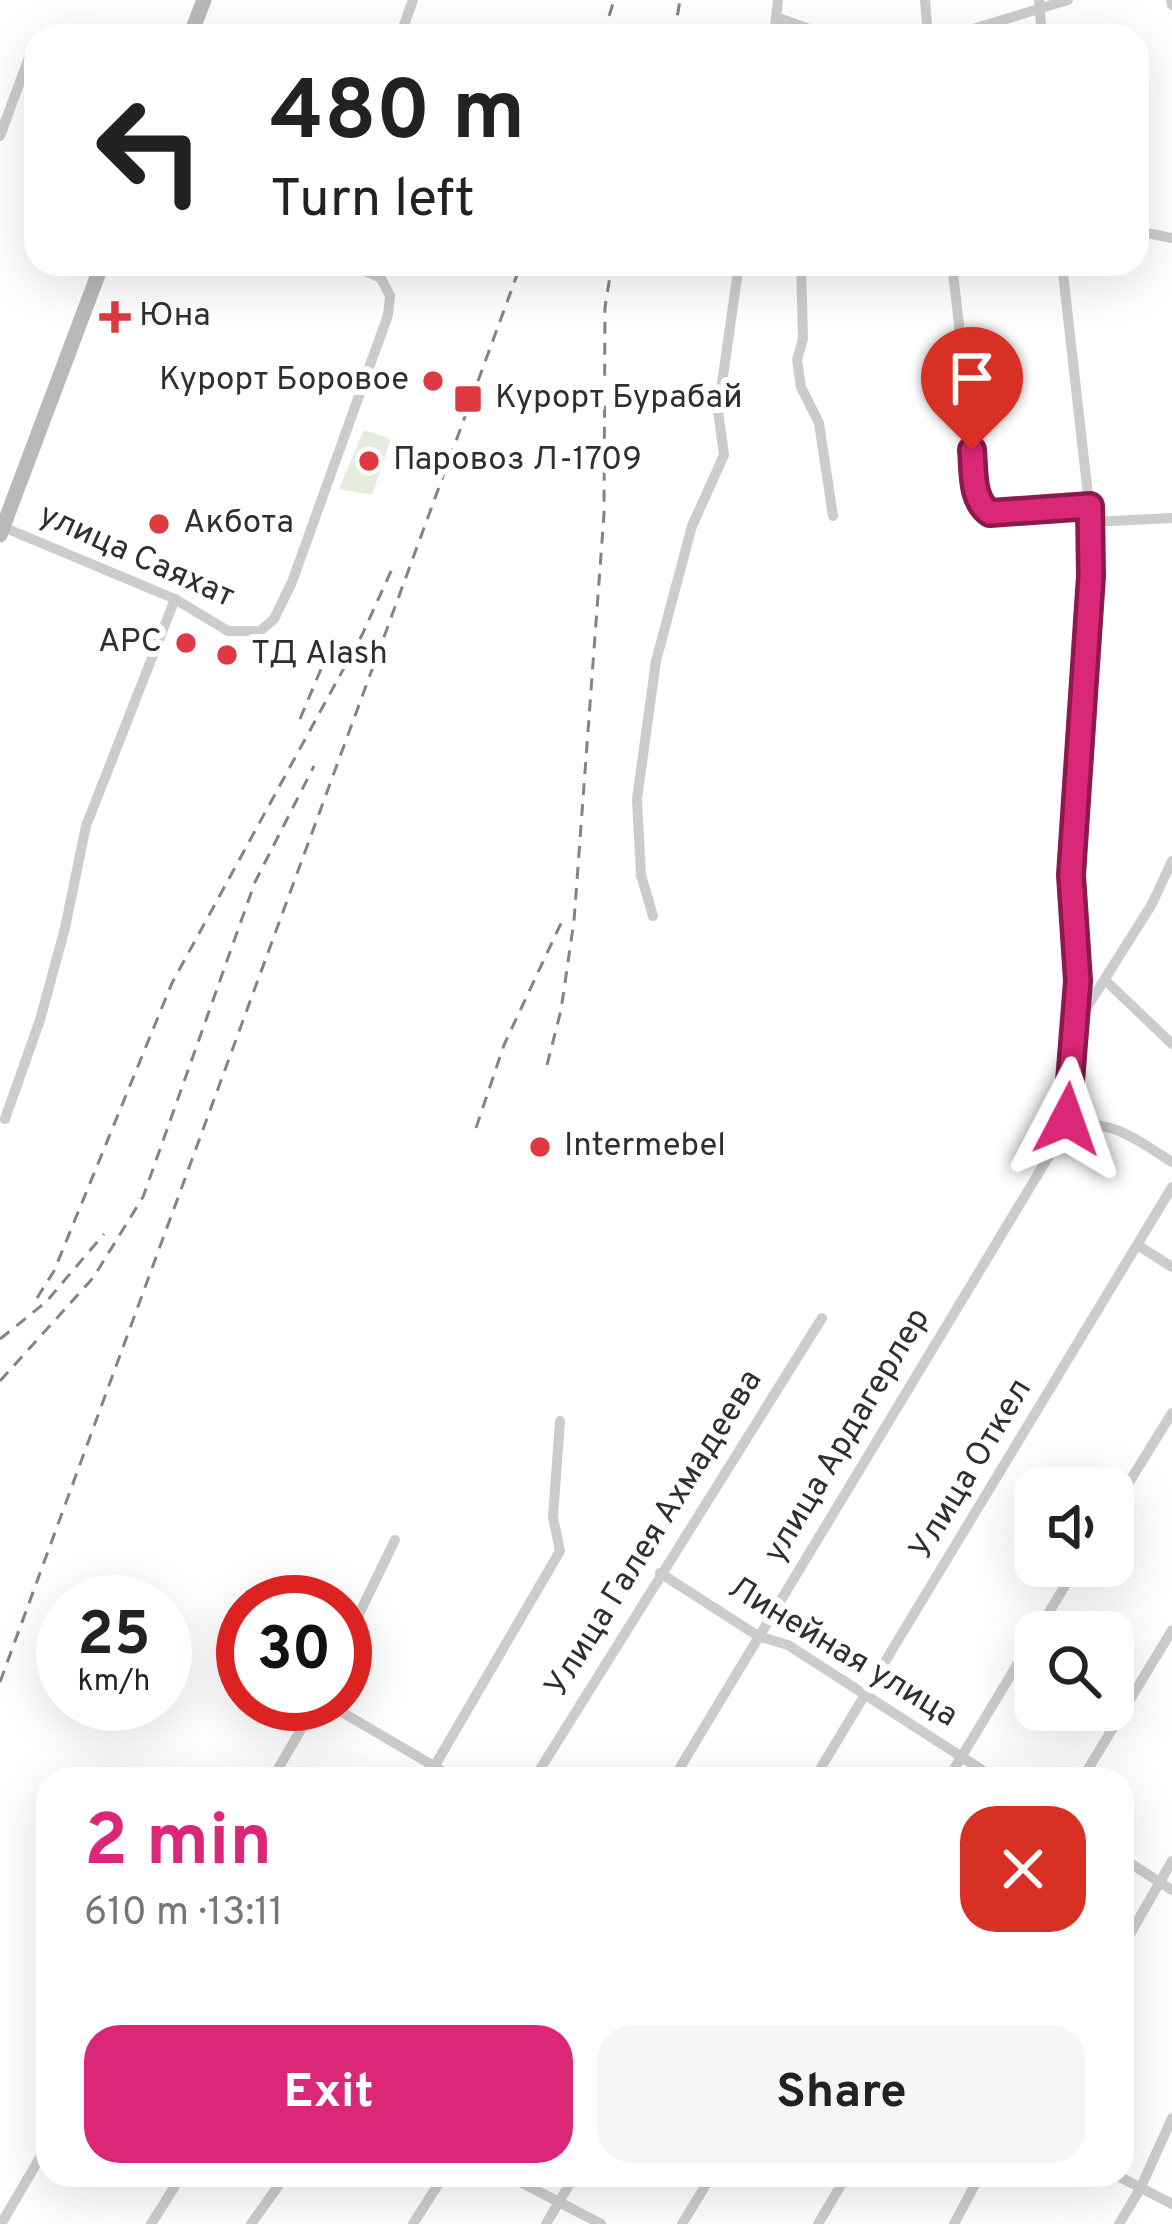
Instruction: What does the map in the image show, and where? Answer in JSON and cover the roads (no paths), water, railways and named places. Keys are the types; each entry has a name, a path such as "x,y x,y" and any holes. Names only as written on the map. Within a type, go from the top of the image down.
{"main road":[{"path":"2,531 98,276"}],"street":[{"path":"775,24 778,0"},
{"path":"985,24 1068,0"},
{"path":"776,17 796,24"},
{"path":"0,136 24,73"},
{"name":"улица Саяхат","path":"2,531 175,599 228,631 260,631 274,620 281,606 337,467 388,315 390,296 376,276"},
{"path":"653,916 641,875 637,800 656,662 692,526 724,455 718,410 737,276"},
{"path":"801,276 802,339 797,360 801,387 818,423 833,516"},
{"path":"953,276 980,506 990,513 1090,506"},
{"path":"1063,276 1091,523 1071,875 1078,958 1065,1125 1096,1123 1172,1162"},
{"path":"1091,523 1172,518"},
{"path":"5,1119 40,1020 86,826 175,599"},
{"path":"1074,1028 1152,904 1172,861"},
{"path":"1105,980 1172,1044"},
{"name":"улица Ардагерлер","path":"680,1767 1065,1125"},
{"name":"Улица Откел","path":"821,1767 1172,1187"},
{"path":"1139,1246 1172,1267"},
{"name":"Улица Галея Ахмадеева","path":"541,1767 822,1318"},
{"path":"1134,1474 1172,1413"},
{"path":"372,1729 436,1766 560,1551 553,1517 560,1421"},
{"path":"372,1586 394,1540"},
{"name":"Линейная улица","path":"660,1574 758,1636 788,1645 977,1767"},
{"path":"1089,1767 1172,1630"},
{"path":"955,1767 1014,1670"},
{"path":"279,1767 300,1731"},
{"path":"1134,1931 1167,1886 1172,1861"},
{"path":"1134,1865 1167,1886"},
{"path":"1119,2224 1172,2118"},
{"path":"2,2224 36,2165"},
{"path":"1134,2185 1172,2204"},
{"path":"151,2224 174,2187"},
{"path":"251,2224 277,2187"},
{"path":"413,2224 436,2187"},
{"path":"529,2187 601,2224"},
{"path":"546,2224 567,2187"},
{"path":"682,2224 705,2187"},
{"path":"818,2224 840,2187"},
{"path":"954,2224 974,2187"}],"railway":[{"path":"607,24 614,0"},
{"path":"676,24 680,0"},
{"path":"0,1682 517,276"},
{"path":"547,1065 561,1010 574,921 604,514 605,307 610,276"},
{"path":"37,1298 54,1271 172,983 362,635 392,569"},
{"path":"300,719 321,669"},
{"path":"0,1381 93,1278 143,1197 255,882 314,766"},
{"path":"476,1128 504,1045 563,919"},
{"path":"0,1339 46,1302 104,1234"}],"place":[{"name":"Юна","path":"115,317"},
{"name":"Курорт Боровое","path":"433,381"},
{"name":"Курорт Бурабай","path":"468,399"},
{"name":"Паровоз Л-1709","path":"369,461"},
{"name":"Акбота","path":"159,524"},
{"name":"АРС","path":"186,643"},
{"name":"ТД Alash","path":"227,655"},
{"name":"Intermebel","path":"540,1147"}]}
